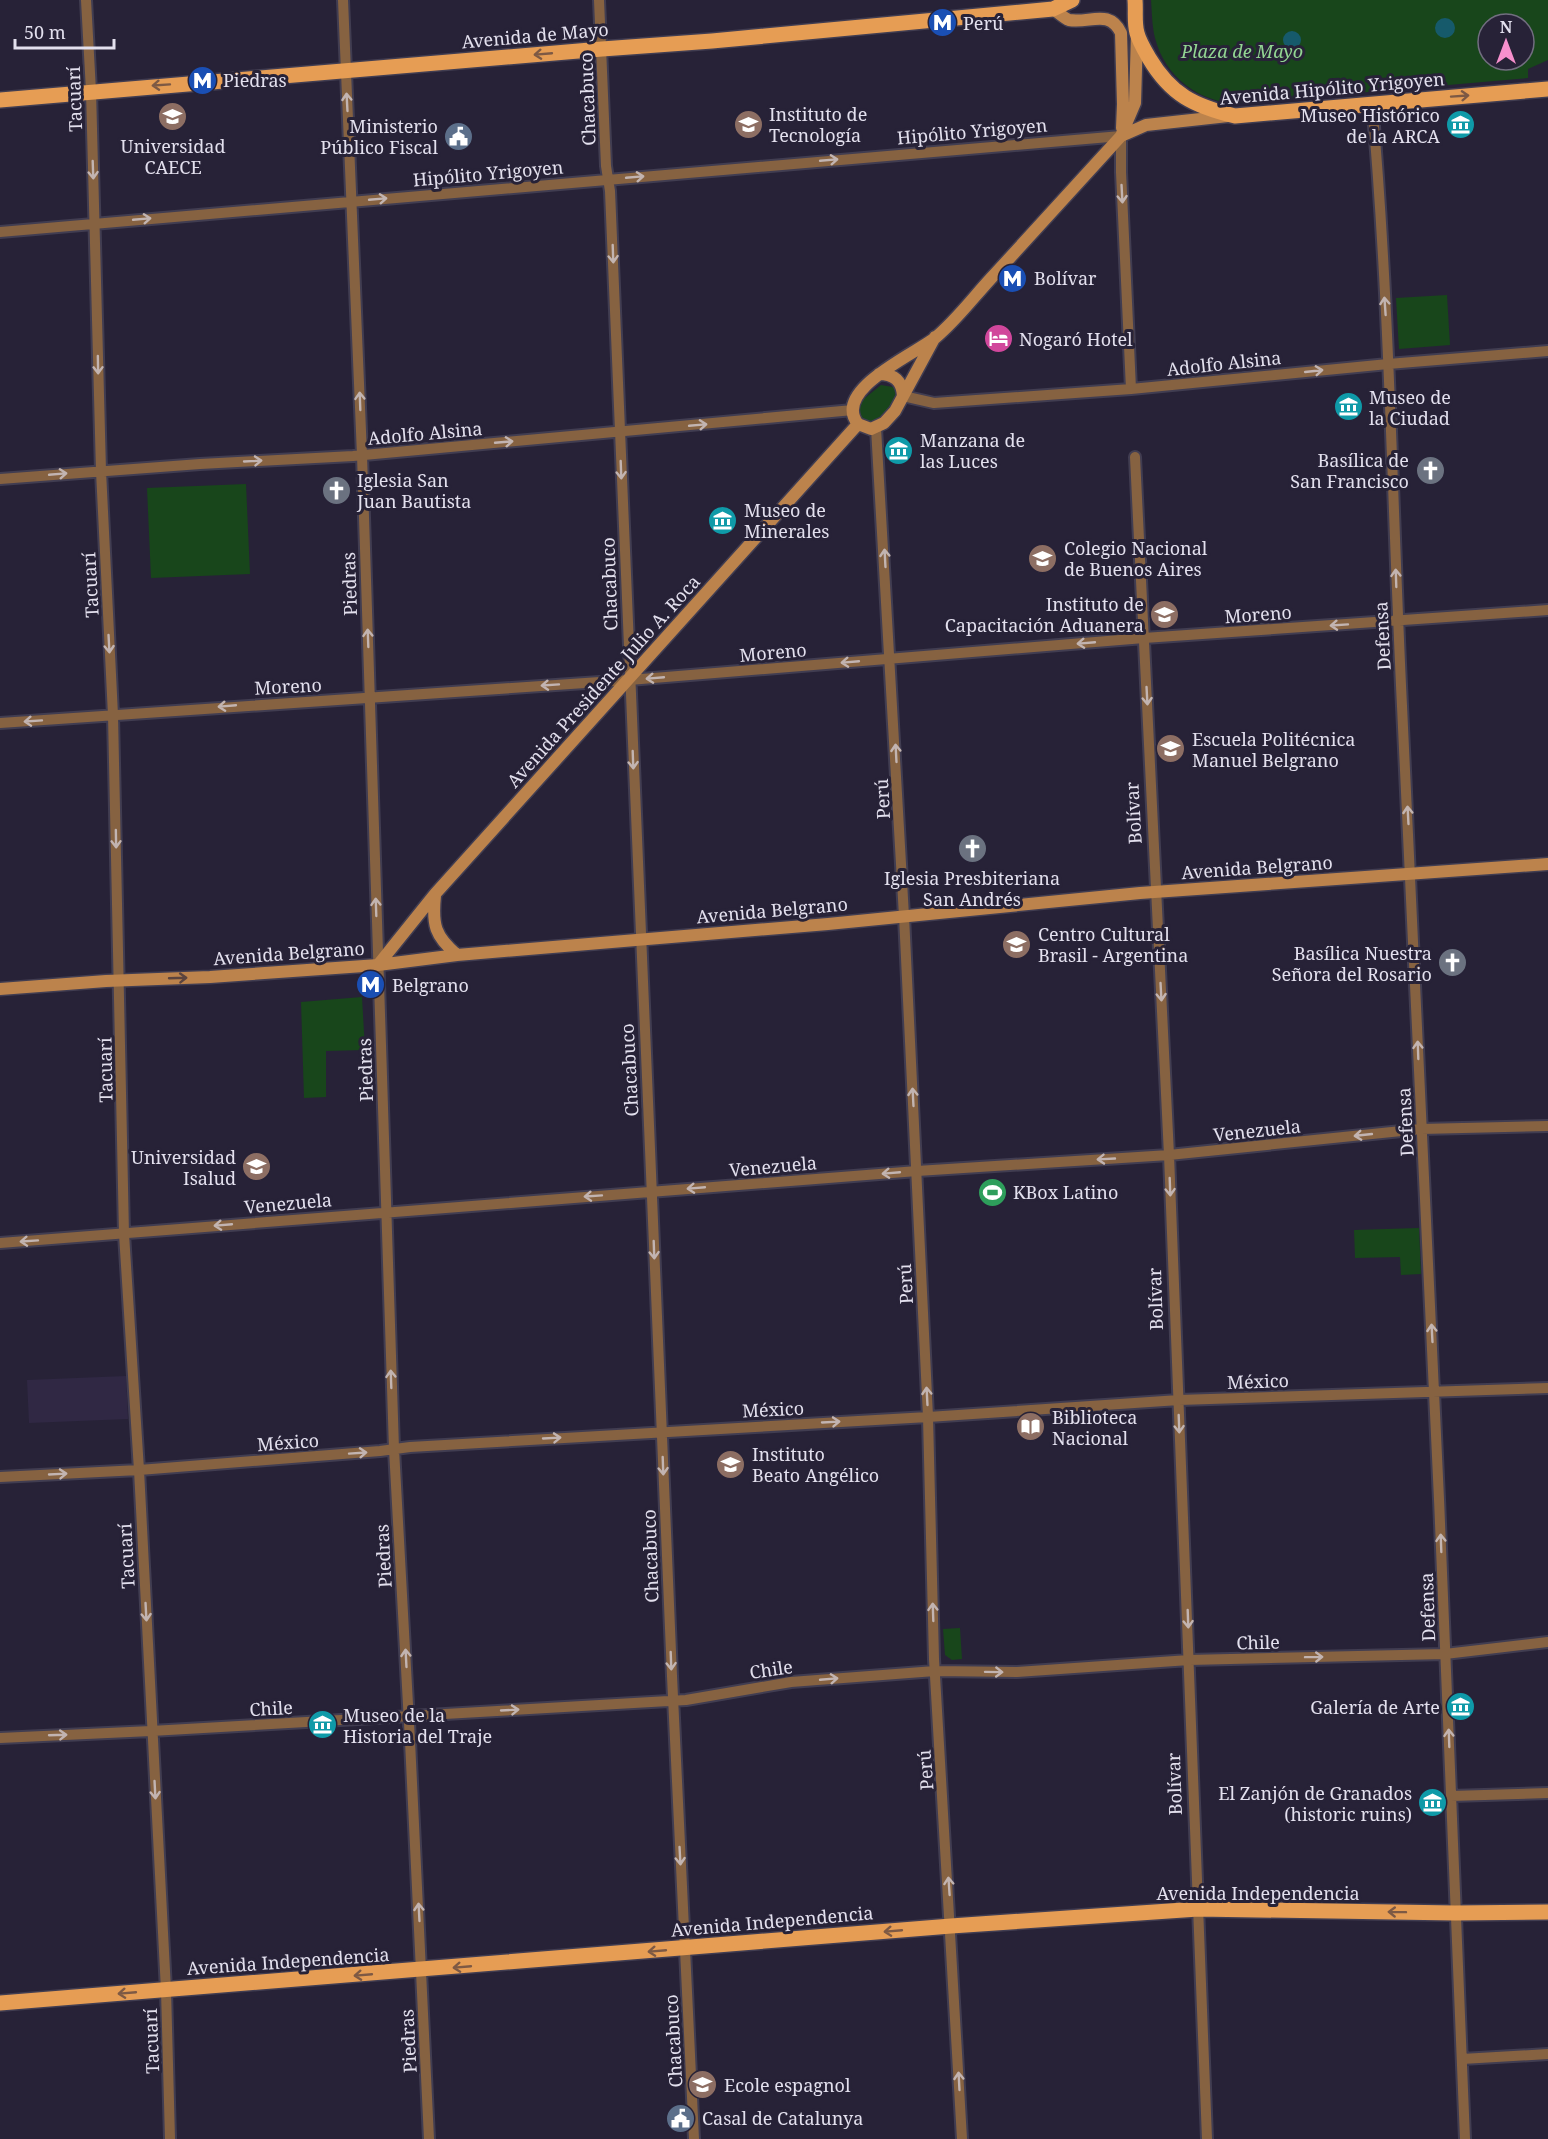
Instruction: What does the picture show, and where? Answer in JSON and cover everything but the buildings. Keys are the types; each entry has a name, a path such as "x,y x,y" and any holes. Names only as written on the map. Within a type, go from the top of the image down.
{"main road":[{"name":"Avenida de Mayo","path":"0,100 712,41 1053,9 1072,0"},
{"path":"935,337 891,415 876,428 867,428 858,424 853,416 857,396 879,374 935,337 1122,135 1135,104 1137,33 1135,0"},
{"path":"1053,9 1069,20 1108,19 1118,27 1121,33 1124,104 1122,135"},
{"path":"1137,33 1152,63 1174,90 1192,103 1235,116"},
{"name":"Avenida Hipólito Yrigoyen","path":"1122,135 1146,125 1371,103 1548,89"},
{"path":"879,374 897,379 901,384 903,396"},
{"name":"Avenida Presidente Julio A. Roca","path":"378,965 435,894 858,424"},
{"name":"Avenida Belgrano","path":"0,989 378,965 457,955 1156,892 1548,864"},
{"path":"435,894 433,914 437,933 457,955"},
{"name":"Avenida Independencia","path":"0,2003 951,1926 1198,1909 1548,1912"}],"street":[{"name":"Tacuarí","path":"86,0 91,91 101,471 113,716 124,1234 139,1470 166,1990 170,2139"},
{"name":"Piedras","path":"343,0 362,455 394,1449 429,2139"},
{"name":"Chacabuco","path":"599,0 610,191 661,1432 694,2139"},
{"name":"Defensa","path":"1371,103 1388,364 1421,1129 1436,1392 1465,2139"},
{"name":"Hipólito Yrigoyen","path":"0,232 1122,135"},
{"path":"1122,135 1121,172 1131,389"},
{"name":"Adolfo Alsina","path":"903,396 934,403 1131,389 1548,351"},
{"name":"Adolfo Alsina","path":"0,479 362,455 853,410"},
{"name":"Perú","path":"876,428 891,659 928,1417 935,1671 962,2139"},
{"name":"Bolívar","path":"1135,457 1179,1400 1208,2139"},
{"name":"Moreno","path":"0,723 629,680 1144,638 1548,610"},
{"name":"Venezuela","path":"0,1243 916,1171 1168,1155 1421,1129 1548,1126"},
{"name":"México","path":"0,1477 139,1470 394,1449 1179,1400 1548,1388"},
{"name":"Chile","path":"0,1738 673,1700 791,1682 935,1671 1017,1672 1189,1660 1445,1654 1548,1642"},
{"path":"1451,1796 1548,1793"},
{"path":"1462,2059 1548,2055"}],"shaded area":[{"path":"126,1376 128,1419 29,1423 27,1380"}],"green space":[{"name":"Plaza de Mayo","path":"1151,0 1548,0 1548,60 1536,65 1536,12 1476,12 1476,72 1528,72 1528,78 1242,103 1227,102 1200,94 1176,77 1160,52 1153,24"},
{"path":"1447,295 1450,345 1399,349 1396,298"},
{"path":"881,385 893,387 897,394 884,420 864,424 857,410 860,402"},
{"path":"246,484 250,574 151,578 147,488"},
{"path":"362,997 365,1050 326,1051 326,1097 304,1098 301,1002"},
{"path":"1419,1228 1421,1274 1401,1275 1400,1257 1355,1258 1354,1230"},
{"path":"960,1628 962,1659 952,1660 945,1655 943,1629"}],"water":[{"path":"1445,18 1452,21 1455,28 1452,35 1445,38 1438,35 1435,28 1438,21"},
{"path":"1292,31 1298,34 1301,40 1298,46 1292,49 1286,46 1283,40 1286,34"}],"place":[{"name":"Perú","path":"942,23"},
{"name":"Piedras","path":"202,80"},
{"name":"Universidad CAECE","path":"173,117"},
{"name":"Instituto de Tecnología","path":"748,124"},
{"name":"Museo Histórico de la ARCA","path":"1461,125"},
{"name":"Ministerio Público Fiscal","path":"459,136"},
{"name":"Bolívar","path":"1013,278"},
{"name":"Nogaró Hotel","path":"998,339"},
{"name":"Museo de la Ciudad","path":"1348,407"},
{"name":"Manzana de las Luces","path":"899,450"},
{"name":"Basílica de San Francisco","path":"1430,470"},
{"name":"Iglesia San Juan Bautista","path":"336,490"},
{"name":"Museo de Minerales","path":"723,520"},
{"name":"Colegio Nacional de Buenos Aires","path":"1043,558"},
{"name":"Instituto de Capacitación Aduanera","path":"1165,614"},
{"name":"Escuela Politécnica Manuel Belgrano","path":"1171,749"},
{"name":"Iglesia Presbiteriana San Andrés","path":"972,849"},
{"name":"Centro Cultural Brasil - Argentina","path":"1017,944"},
{"name":"Basílica Nuestra Señora del Rosario","path":"1453,963"},
{"name":"Belgrano","path":"371,985"},
{"name":"Universidad Isalud","path":"257,1167"},
{"name":"KBox Latino","path":"992,1192"},
{"name":"Biblioteca Nacional","path":"1031,1427"},
{"name":"Instituto Beato Angélico","path":"731,1464"},
{"name":"Galería de Arte","path":"1461,1707"},
{"name":"Museo de la Historia del Traje","path":"322,1725"},
{"name":"El Zanjón de Granados (historic ruins)","path":"1433,1803"},
{"name":"Ecole espagnol","path":"703,2085"},
{"name":"Casal de Catalunya","path":"681,2118"}]}
